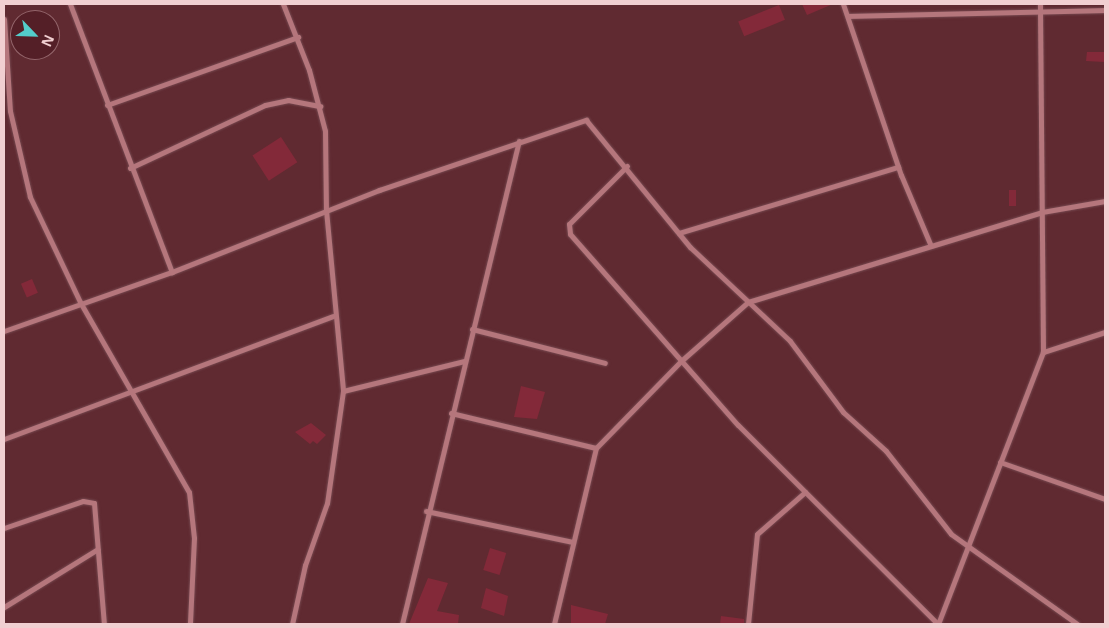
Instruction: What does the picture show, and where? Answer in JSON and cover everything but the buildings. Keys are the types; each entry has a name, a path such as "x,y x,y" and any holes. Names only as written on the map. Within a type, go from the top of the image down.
{"street":[{"path":"70,4 106,105 172,272"},
{"path":"283,4 298,37 320,106 327,154 326,210 334,316 343,391 327,503 305,565 292,624"},
{"path":"843,4 898,167 931,246"},
{"path":"627,166 568,230 682,361 805,492 938,624 1043,352 1040,4"},
{"path":"848,16 1040,14 1105,10"},
{"path":"4,19 5,64 21,166 45,233 80,302 189,492 194,538 190,624"},
{"path":"106,105 298,37"},
{"path":"130,168 265,105 288,100 320,106"},
{"path":"4,331 80,302 172,272 326,210 519,141 586,120 627,166 679,233 790,341 843,412 886,451 967,549 1068,621 1077,624"},
{"path":"402,624 426,511 519,141"},
{"path":"679,233 898,167"},
{"path":"554,624 596,448 682,361 748,302 1042,212 1105,201"},
{"path":"4,439 133,393 334,316"},
{"path":"472,328 605,363"},
{"path":"1043,352 1105,332"},
{"path":"343,391 464,361"},
{"path":"451,413 596,448"},
{"path":"1000,462 1105,499"},
{"path":"748,624 758,534 805,492"},
{"path":"4,528 92,501 96,507 104,624"},
{"path":"426,511 573,542"},
{"path":"4,607 98,549"}]}
